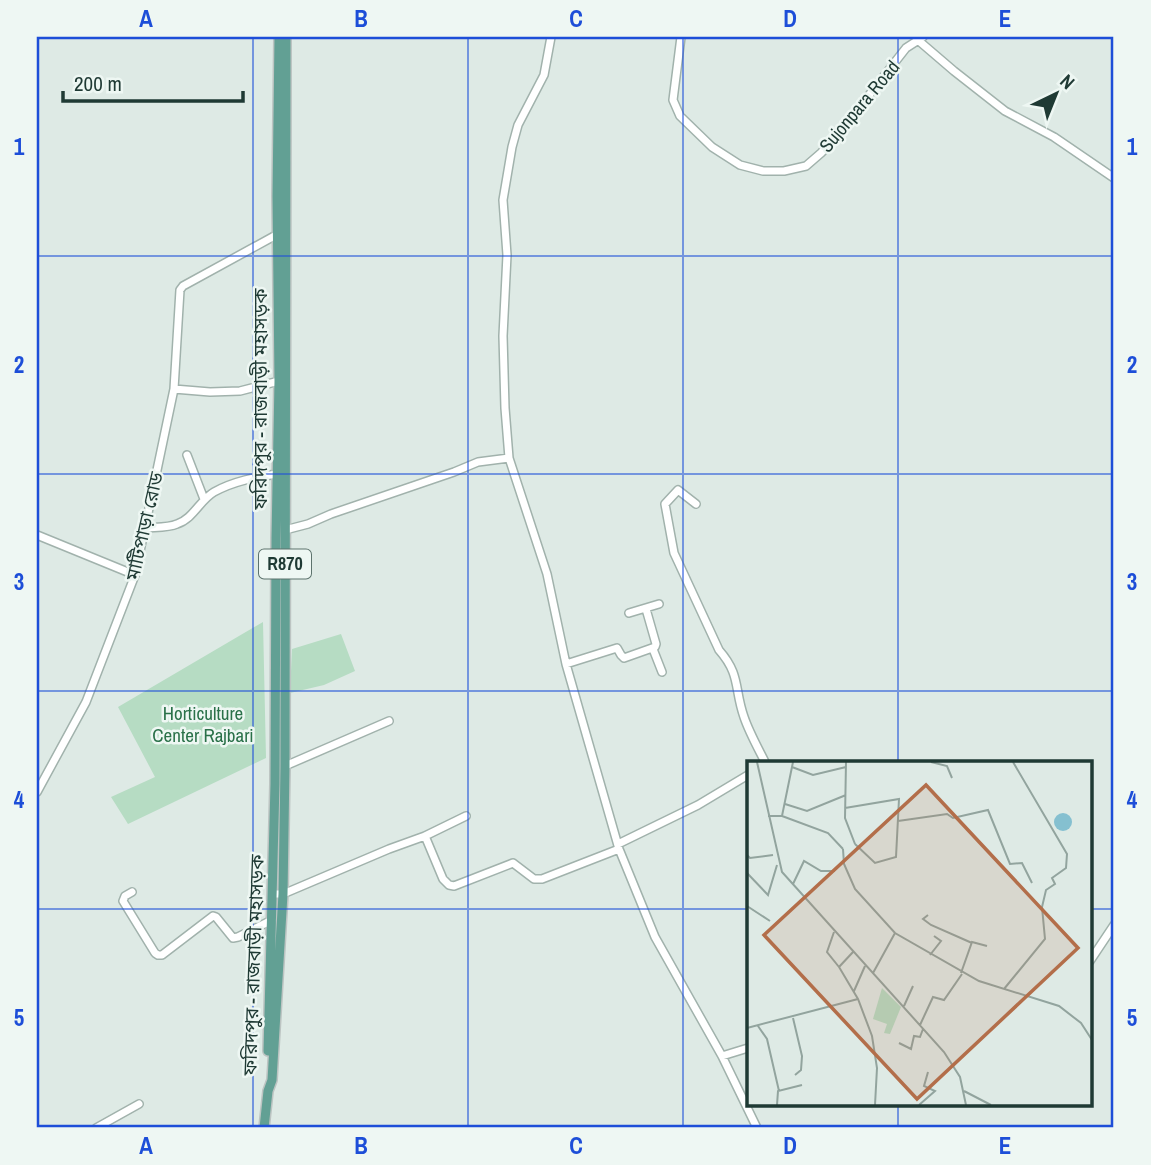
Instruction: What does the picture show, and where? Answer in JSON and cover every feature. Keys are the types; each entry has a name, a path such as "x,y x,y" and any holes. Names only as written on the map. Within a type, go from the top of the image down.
{"main road":[{"name":"ফরিদপুর - রাজবাড়ী মহাসড়ক","path":"268,1091 272,920 278,894 279,37"},
{"name":"ফরিদপুর - রাজবাড়ী মহাসড়ক","path":"268,1091 272,1080 285,766 286,37"},
{"path":"264,1128 268,1091"}],"street":[{"path":"551,37 544,75 527,105 515,136 503,200 507,255 503,336 504,384 509,458 547,574 566,664 619,847 655,937 722,1056 757,1128"},
{"name":"Sujonpara Road","path":"681,37 673,100 680,116 712,147 740,165 763,171 784,171 806,166 838,136 906,48 921,39"},
{"path":"921,39 1005,111 1054,137 1114,178"},
{"name":"মাটিপাড়া রোড","path":"37,792 86,702 135,575 174,389 180,290 278,234"},
{"path":"174,389 240,391 279,381"},
{"path":"187,455 204,499"},
{"path":"285,530 478,462 509,458"},
{"path":"145,528 181,523 204,499 215,492 239,482 277,474"},
{"path":"696,505 678,490 665,504 674,553 719,650 730,662 744,717 765,761"},
{"path":"37,535 135,575"},
{"path":"629,613 659,604"},
{"path":"566,664 617,648 624,657 653,649 656,644 646,609"},
{"path":"653,649 662,672"},
{"path":"285,766 389,721"},
{"path":"425,836 443,879 449,885 454,886 513,863 534,879 542,878 619,847 747,776"},
{"path":"278,894 425,836 466,816"},
{"path":"132,892 123,901 158,956 209,917 216,917 233,938 272,920"},
{"path":"1092,958 1114,925"},
{"path":"722,1056 747,1048"},
{"path":"96,1128 139,1104"}],"green space":[{"name":"Horticulture Center Rajbari","path":"263,622 266,758 128,824 111,797 155,777 118,707"},
{"path":"341,634 355,671 324,685 290,693 292,649"}]}
